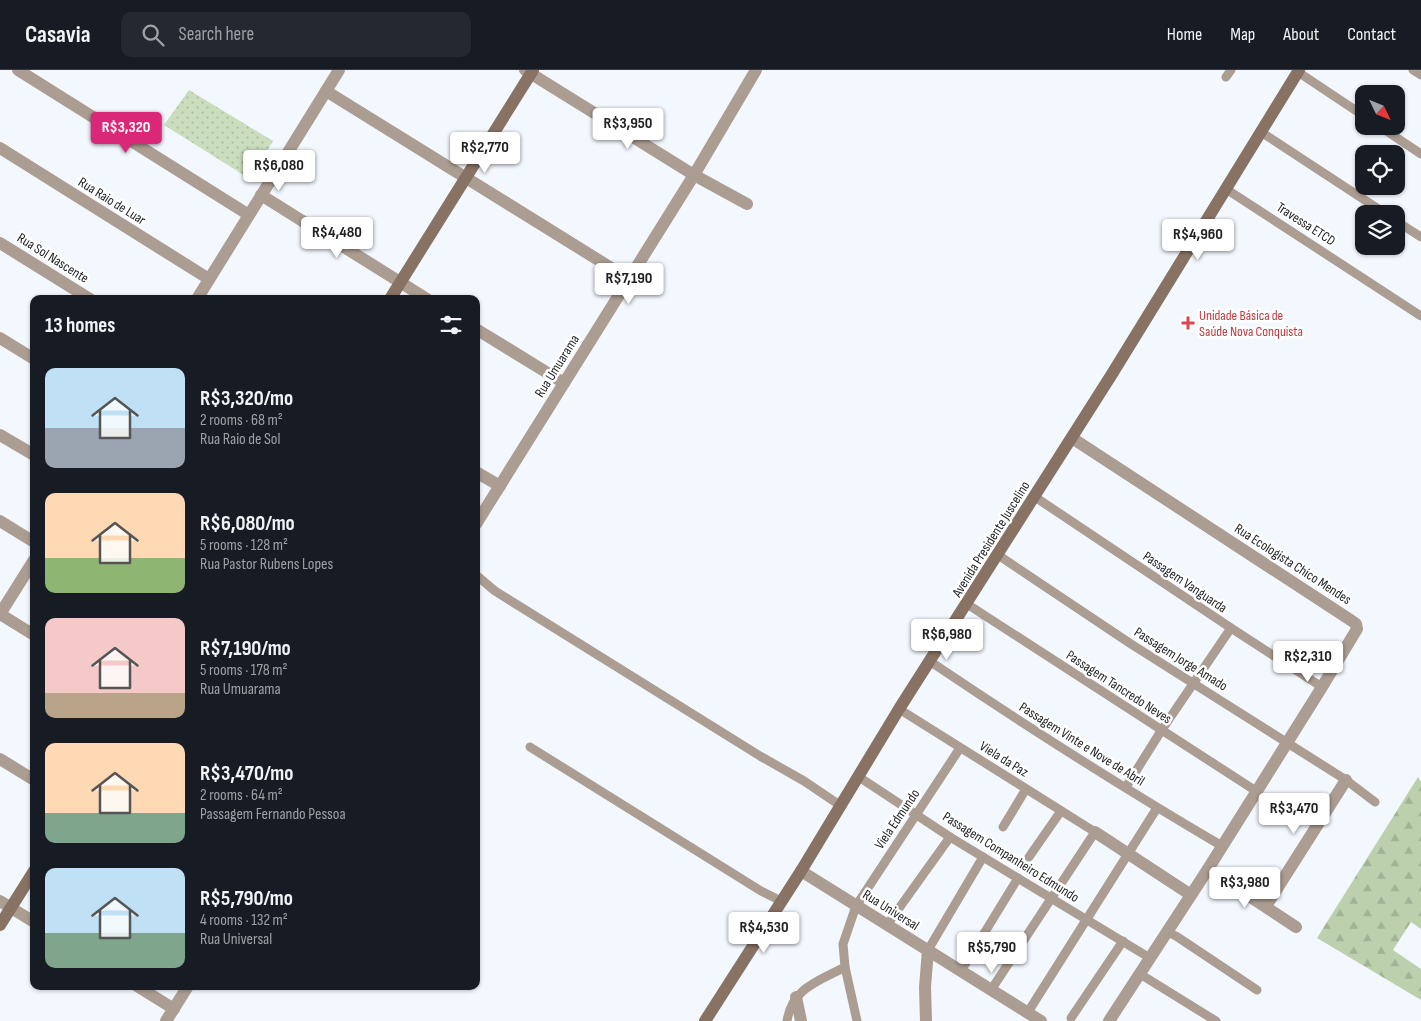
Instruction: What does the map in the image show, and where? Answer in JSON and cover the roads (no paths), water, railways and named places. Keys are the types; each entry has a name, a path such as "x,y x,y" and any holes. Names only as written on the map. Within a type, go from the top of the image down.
{"street":[{"path":"18,70 249,215"},
{"path":"199,295 339,70"},
{"path":"393,295 530,71 694,175 747,204"},
{"name":"Rua Umuarama","path":"480,518 694,175 753,71"},
{"name":"Avenida Presidente Juscelino","path":"706,1020 1072,438 1298,71"},
{"path":"326,91 629,279"},
{"name":"Rua Raio de Luar","path":"0,148 209,279"},
{"path":"261,195 422,295"},
{"name":"Rua Sol Nascente","path":"0,243 84,295"},
{"path":"480,331 564,383"},
{"path":"0,338 30,357"},
{"path":"0,435 30,453"},
{"name":"Rua Ecologista Chico Mendes","path":"1072,438 1352,621 1356,624 1357,628 1208,869 1109,1021"},
{"path":"480,474 500,486"},
{"path":"0,521 30,540"},
{"path":"30,566 2,608 30,632"},
{"path":"0,759 30,778"},
{"path":"1266,906 1346,780"},
{"path":"1095,832 1191,895"},
{"path":"1208,869 1296,927"},
{"name":"Rua Universal","path":"801,871 1041,1021"},
{"path":"0,925 5,905 30,876"},
{"path":"5,905 30,920"},
{"path":"926,1021 925,987 928,950"},
{"path":"143,990 174,1009"},
{"path":"166,1021 186,990"},
{"path":"796,997 801,1021"}],"lane":[{"path":"1413,70 1421,75"},
{"path":"1298,71 1355,110"},
{"path":"1261,132 1372,205"},
{"path":"1392,135 1421,154"},
{"name":"Travessa ETCD","path":"1226,189 1421,316"},
{"path":"1405,227 1421,237"},
{"name":"Passagem Vanguarda","path":"1035,497 1322,687"},
{"name":"Passagem Jorge Amado","path":"998,555 1131,644 1346,780 1375,802"},
{"path":"480,578 496,592 760,756 804,781 841,806"},
{"name":"Passagem Tancredo Neves","path":"967,604 1256,791"},
{"path":"1126,787 1193,682 1231,628"},
{"name":"Passagem Vinte e Nove de Abril","path":"931,662 1024,724 1157,808 1222,846"},
{"name":"Viela da Paz","path":"900,710 1095,832"},
{"path":"530,747 781,901"},
{"name":"Viela Edmundo","path":"857,1021 843,944 856,906 960,748"},
{"name":"Passagem Companheiro Edmundo","path":"859,777 950,837 1150,958"},
{"path":"1003,828 1026,789"},
{"path":"1028,1012 1157,808"},
{"path":"1029,857 1061,811"},
{"path":"992,990 1095,832"},
{"path":"887,925 950,837"},
{"path":"928,950 983,857"},
{"path":"960,971 1018,878"},
{"path":"1167,932 1176,936 1257,990"},
{"path":"1071,1018 1122,941"},
{"path":"786,1021 790,1006 796,997 808,987 846,967"},
{"path":"1140,974 1216,1021"}],"place":[{"name":"Unidade Básica de Saúde Nova Conquista","path":"1188,323"}]}
